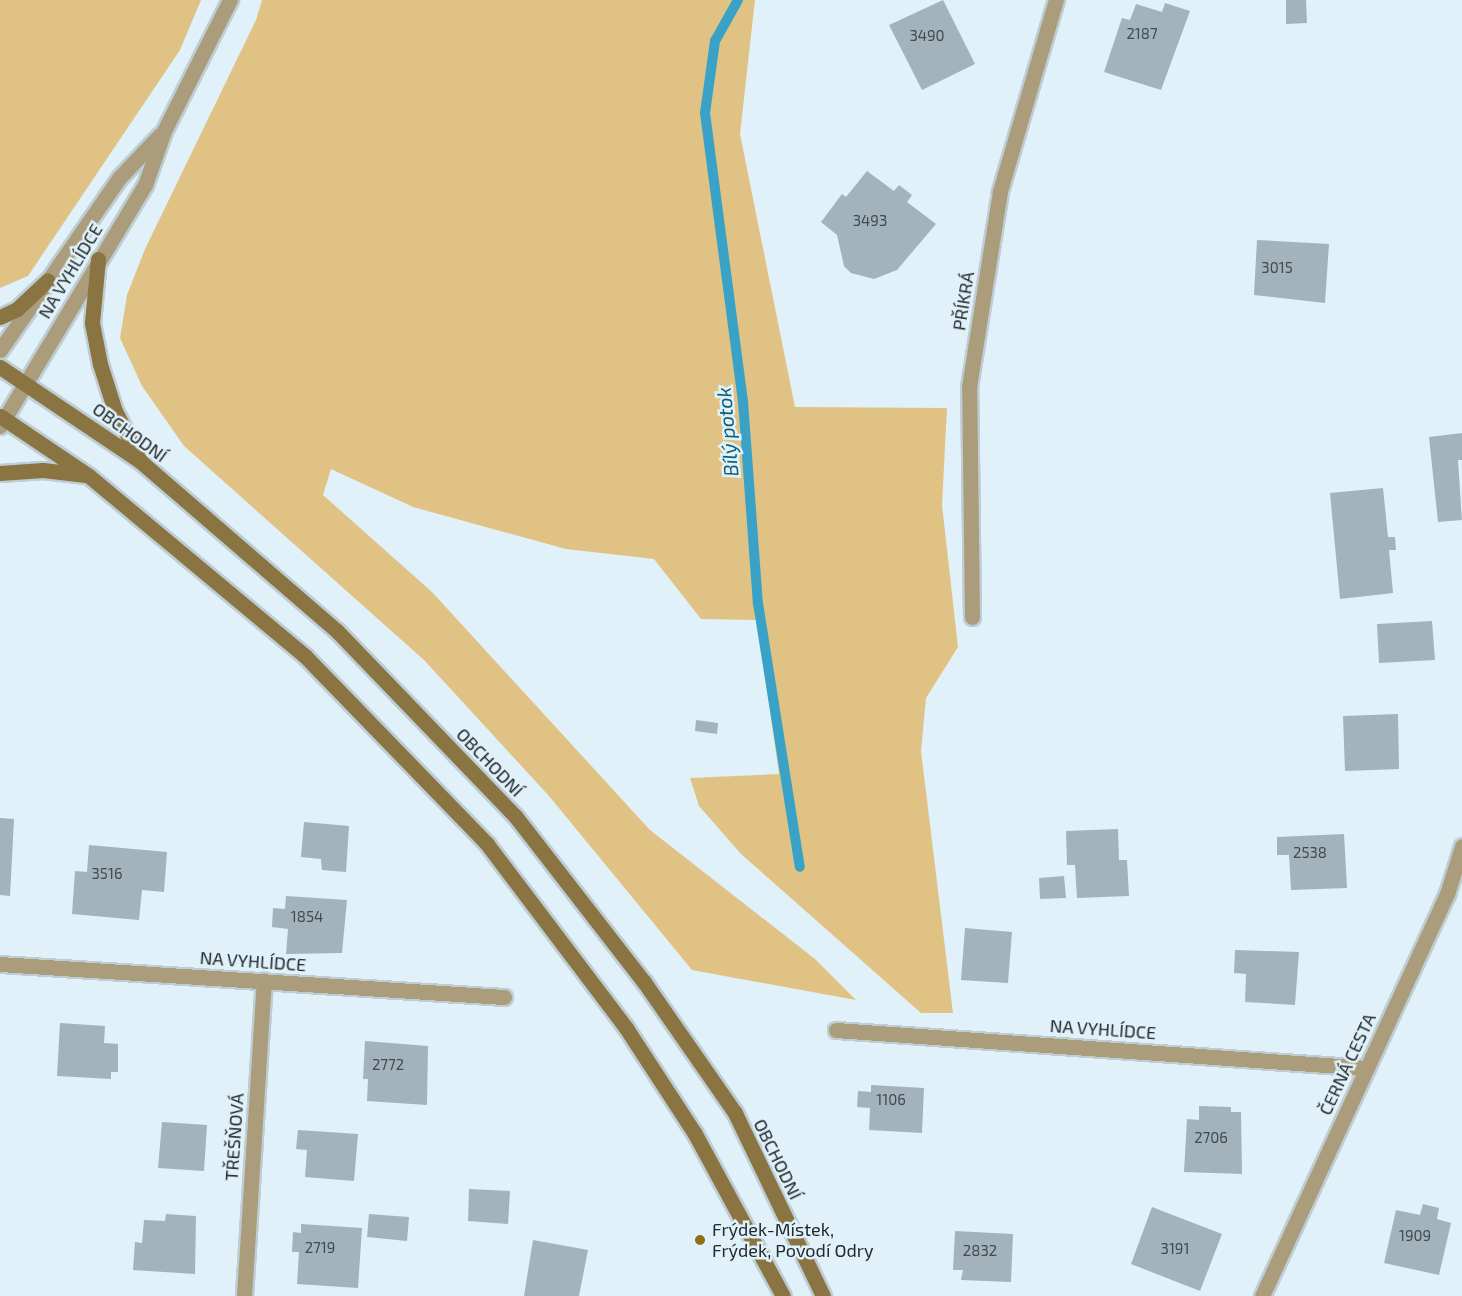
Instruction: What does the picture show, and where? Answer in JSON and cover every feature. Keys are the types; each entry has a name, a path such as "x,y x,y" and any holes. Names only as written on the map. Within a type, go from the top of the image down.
{"main road":[{"path":"98,260 92,323 100,364 115,411 140,461"},
{"path":"0,317 17,309 48,280"},
{"name":"OBCHODNÍ","path":"0,367 27,382 140,461 337,631 516,817 644,982 735,1113 823,1296"},
{"path":"2,420 89,476 305,656 487,844 585,971 676,1105 783,1296"},
{"path":"0,473 43,470 89,476"}],"street":[{"name":"NA VYHLÍDCE","path":"2,420 145,185 164,131 230,0"},
{"name":"PŘÍKRÁ","path":"972,617 969,387 1000,190 1056,0"},
{"name":"NA VYHLÍDCE","path":"0,350 119,178 164,131"},
{"name":"ČERNÁ CESTA","path":"1262,1296 1447,894 1462,846"},
{"name":"NA VYHLÍDCE","path":"0,964 504,997"},
{"name":"TŘEŠŇOVÁ","path":"244,1296 264,981"},
{"name":"NA VYHLÍDCE","path":"836,1030 1367,1068"}],"shaded area":[{"path":"0,0 201,0 180,50 28,276 0,288"},
{"path":"262,0 755,0 740,134 795,407 947,408 942,505 958,647 926,698 921,751 953,1013 921,1013 741,854 699,806 690,778 779,774 757,620 701,619 654,559 566,549 413,507 331,469 323,495 432,592 650,830 815,959 856,1000 692,970 549,796 424,660 184,446 142,386 120,338 127,295 145,249 256,20"}],"building":[{"path":"943,0 975,64 922,90 889,25"},
{"path":"1286,0 1306,0 1307,23 1286,24"},
{"path":"1165,3 1190,11 1161,90 1104,72 1122,18 1130,20 1136,4 1162,12"},
{"path":"867,171 894,191 899,185 912,195 907,202 936,224 897,270 874,279 851,273 844,266 837,235 821,222 842,194 846,197"},
{"path":"1257,240 1329,244 1325,303 1254,295"},
{"path":"1462,433 1462,460 1458,460 1462,520 1438,522 1429,437"},
{"path":"1383,488 1388,537 1395,537 1396,550 1389,550 1393,593 1340,599 1330,493"},
{"path":"1432,621 1435,660 1379,663 1377,624"},
{"path":"1398,714 1399,769 1345,771 1343,716"},
{"path":"696,720 718,723 717,734 695,731"},
{"path":"0,818 14,819 10,896 0,895"},
{"path":"304,822 349,826 346,872 322,870 321,859 301,857"},
{"path":"1118,829 1119,860 1127,860 1129,896 1077,898 1075,865 1067,865 1066,831"},
{"path":"1344,834 1347,888 1291,890 1289,855 1277,855 1277,837"},
{"path":"89,845 167,852 164,892 142,890 139,920 72,914 75,871 87,872"},
{"path":"1064,876 1066,898 1040,899 1039,878"},
{"path":"286,896 347,900 342,953 286,954 288,929 272,927 273,908 285,909"},
{"path":"965,928 1012,932 1008,983 961,980"},
{"path":"1235,950 1299,952 1295,1005 1245,1002 1246,974 1234,973"},
{"path":"60,1023 105,1026 104,1043 118,1044 118,1072 111,1072 111,1079 57,1076"},
{"path":"365,1041 428,1046 427,1105 367,1101 368,1079 363,1079"},
{"path":"871,1085 924,1088 922,1133 869,1130 870,1108 857,1107 858,1091 871,1092"},
{"path":"1199,1106 1231,1107 1231,1112 1241,1112 1242,1174 1184,1172 1187,1119 1199,1120"},
{"path":"162,1122 207,1125 204,1171 158,1168"},
{"path":"298,1130 358,1134 354,1181 305,1177 307,1150 296,1149"},
{"path":"469,1189 510,1191 508,1224 468,1221"},
{"path":"1423,1204 1439,1208 1437,1219 1451,1223 1439,1275 1384,1263 1396,1210 1420,1215"},
{"path":"1152,1207 1222,1234 1200,1291 1131,1264"},
{"path":"166,1214 196,1216 195,1274 133,1270 135,1242 142,1243 144,1220 165,1221"},
{"path":"369,1214 409,1217 407,1241 367,1237"},
{"path":"301,1224 362,1228 358,1288 297,1284 299,1252 292,1252 293,1232 301,1233"},
{"path":"955,1231 1013,1234 1011,1282 961,1280 963,1270 953,1270"},
{"path":"533,1240 588,1250 579,1296 524,1296"}],"waterway":[{"name":"Bílý potok","path":"738,0 715,41 705,113 743,401 758,603 800,867"}],"place":[{"name":"Frýdek-Místek, Frýdek, Povodí Odry","path":"700,1240"}]}
